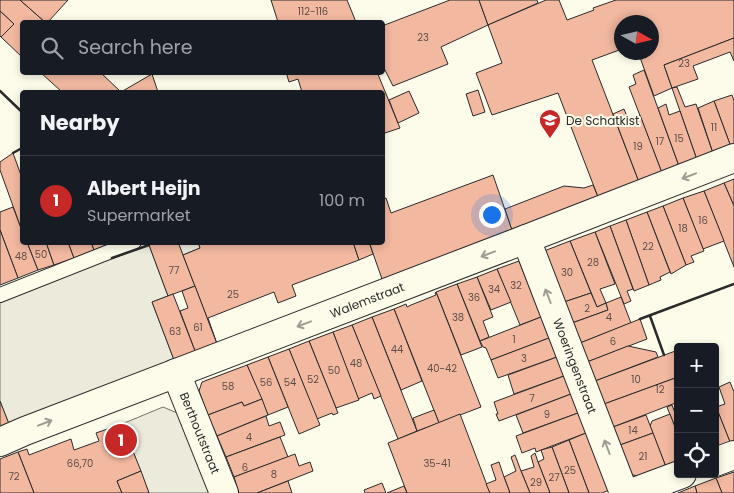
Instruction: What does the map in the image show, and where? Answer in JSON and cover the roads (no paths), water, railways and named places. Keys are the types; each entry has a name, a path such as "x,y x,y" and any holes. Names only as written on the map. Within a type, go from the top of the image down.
{"street":[{"name":"Walemstraat","path":"0,442 34,427 734,158"},
{"name":"Woeringenstraat","path":"526,239 624,493"},
{"name":"Berthoutstraat","path":"176,373 224,493"},
{"path":"719,461 734,455"},
{"path":"631,493 674,477"}],"lane":[{"path":"0,295 126,245"}],"place":[{"name":"De Schatkist","path":"550,139"},
{"name":"Albert Heijn","path":"121,440"}]}
